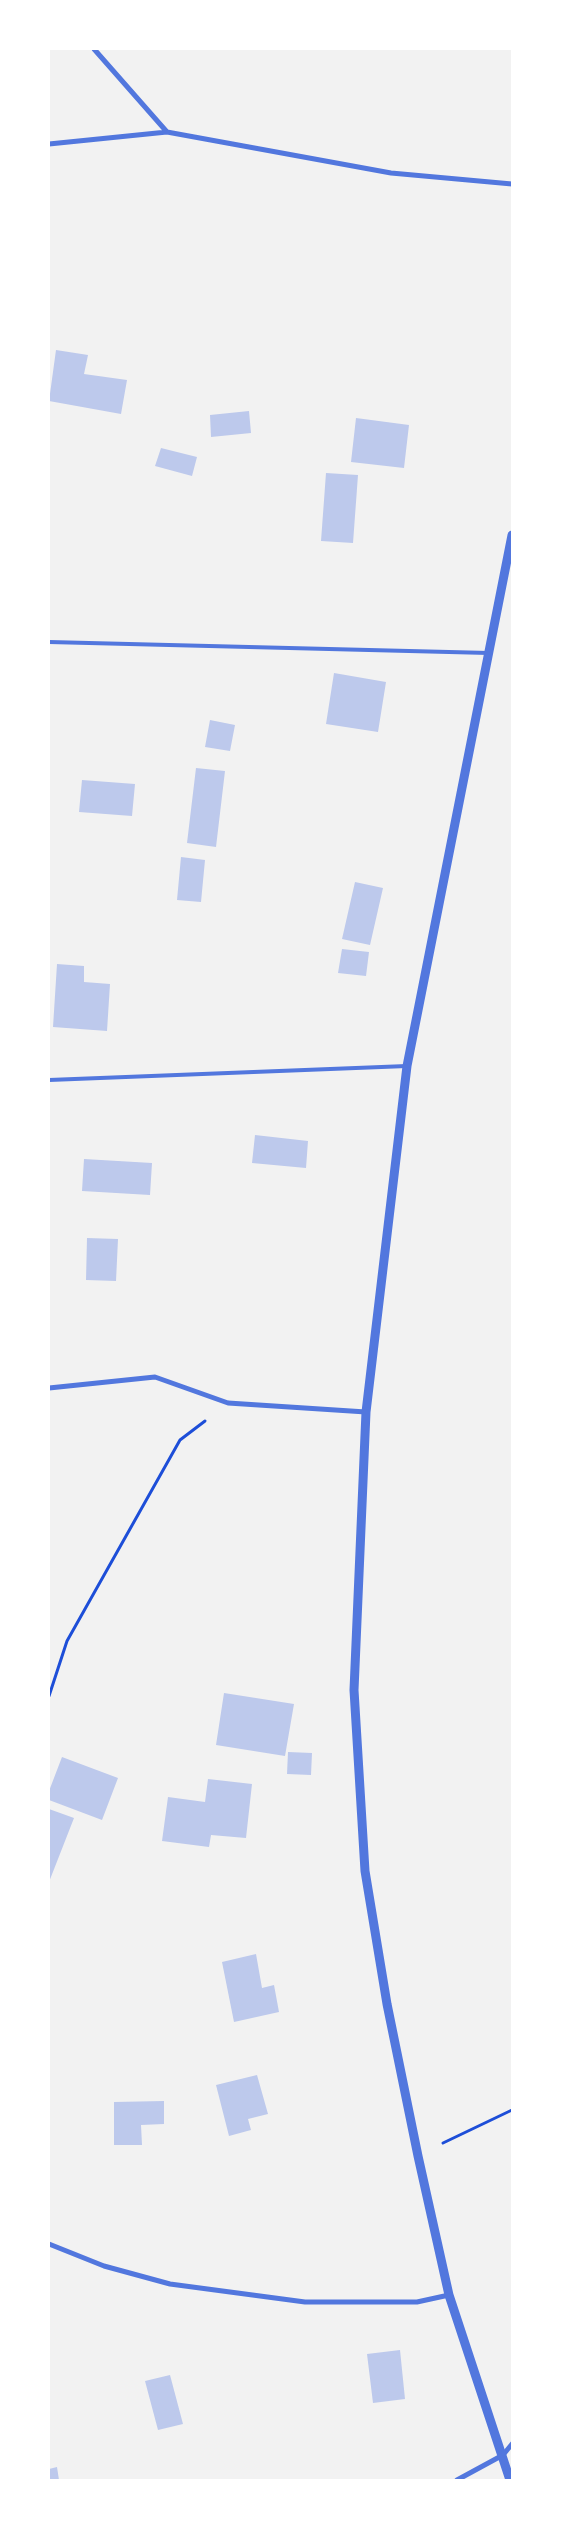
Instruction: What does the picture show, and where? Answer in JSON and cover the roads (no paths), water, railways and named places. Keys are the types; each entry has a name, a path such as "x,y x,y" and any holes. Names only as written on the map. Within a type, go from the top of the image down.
{"street":[{"path":"94,49 167,132"},
{"path":"49,144 167,132 391,173 512,184"},
{"path":"510,2480 449,2295 418,2156 388,2004 365,1871 354,1690 366,1412 408,1066 512,535"},
{"path":"49,1388 155,1377 228,1403 366,1412"},
{"path":"49,2244 104,2266 170,2284 305,2302 418,2302 449,2295"},
{"path":"457,2480 503,2455 512,2444"}],"lane":[{"path":"49,642 489,653"},
{"path":"49,1080 408,1066"}]}
